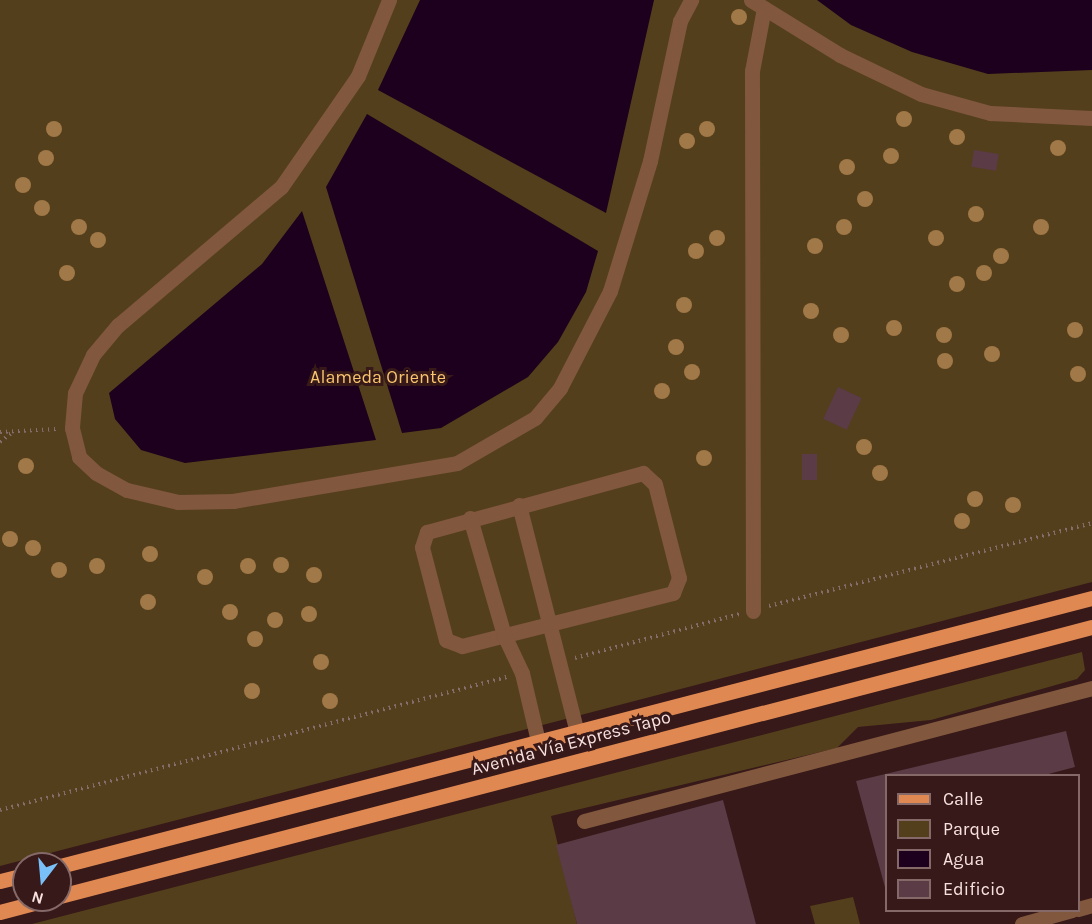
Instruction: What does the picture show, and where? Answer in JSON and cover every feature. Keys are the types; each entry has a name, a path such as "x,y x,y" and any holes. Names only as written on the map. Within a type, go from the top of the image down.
{"main road":[{"name":"Avenida Vía Express Tapo","path":"72,863 1092,598"},
{"name":"Avenida Vía Express Tapo","path":"72,893 1091,628"}],"lane":[{"path":"389,0 358,76 317,142 281,187 118,325 93,355 75,393 72,428 79,457 96,473 127,490 178,502 345,485 457,463 502,442 535,418 560,388 610,291 650,161 680,21 691,0"},
{"path":"753,610 752,71 757,4 840,55 921,94 990,113 1092,118"},
{"path":"643,473 655,484 679,584 673,593 548,622 462,646 451,644 444,635 422,541 432,530 470,518 643,473"},
{"path":"519,505 577,732"},
{"path":"470,518 504,634 522,673 538,741"},
{"path":"584,821 1092,688"},
{"path":"1022,924 1065,912"}],"path":[{"path":"0,432 72,428"},
{"path":"0,442 14,432"}],"green space":[{"name":"Alameda Oriente","path":"0,0 1092,0 1092,582 54,852 12,852 12,863 0,866"},
{"path":"1082,652 1085,670 1077,679 931,720 858,727 837,748 551,816 577,924 32,924"},
{"path":"853,897 860,924 815,924 810,906"}],"water":[{"path":"420,0 654,0 606,213 378,90"},
{"path":"817,0 1092,0 1092,70 988,74 912,52 851,25"},
{"path":"367,114 598,251 586,292 558,342 528,377 441,428 402,433 326,187"},
{"path":"302,211 376,440 185,463 141,450 115,419 109,393 262,264"}],"building":[{"path":"974,150 999,154 996,171 971,167"},
{"path":"838,387 862,398 847,430 823,419"},
{"path":"802,454 817,454 817,480 802,480"},
{"path":"1066,731 1075,767 1049,774 885,774"},
{"path":"885,774 885,887 856,781"},
{"path":"723,800 756,924 577,924 556,845"}]}
